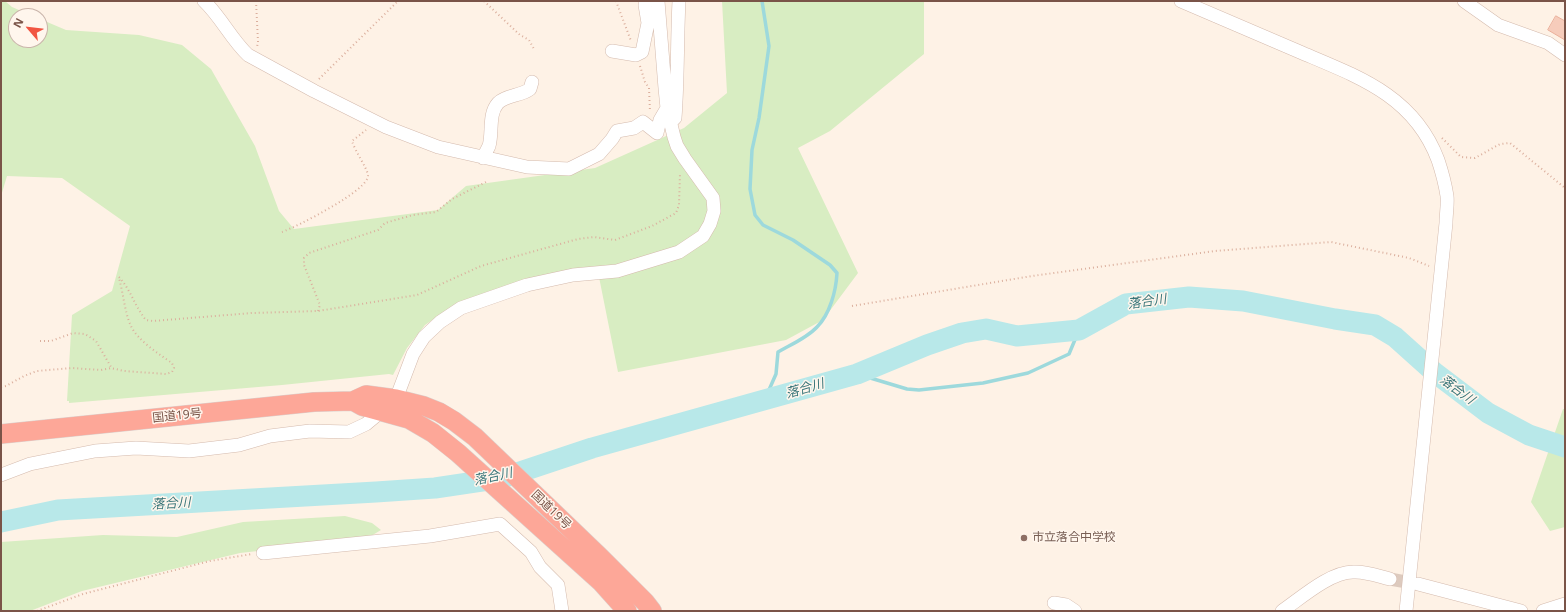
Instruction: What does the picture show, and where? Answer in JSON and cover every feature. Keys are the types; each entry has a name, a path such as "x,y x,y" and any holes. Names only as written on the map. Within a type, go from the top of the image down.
{"highway":[{"name":"国道19号","path":"1,434 314,402 353,400 366,395 396,398 440,412 475,437 600,557 645,602 652,611"},
{"name":"国道19号","path":"353,400 362,406 409,420 433,433 458,453 601,582 627,611"}],"street":[{"path":"204,1 212,9 241,50 248,56 255,58 309,89 374,121 438,147 483,158 527,167 569,169 599,154 617,131 634,128 643,122 657,134 660,120 668,108"},
{"path":"612,51 636,55 642,52 648,23 646,5 648,1"},
{"path":"1,475 30,464 95,451 136,448 189,451 239,445 270,436 310,431 349,432 366,424 396,398 413,354 424,337 440,322 461,308 527,285 573,275 616,271 679,252 703,236 710,224 714,211 713,198 677,146 670,122 658,1"},
{"path":"670,122 675,118 680,1"},
{"path":"1181,1 1324,62 1367,82 1394,99 1408,111 1424,131 1441,169 1447,196 1441,276 1406,611"},
{"path":"1464,1 1498,25 1548,43 1565,55"},
{"path":"483,158 489,146 493,114 499,103 517,94 525,93 530,89 532,82"},
{"path":"263,553 430,536 500,524 531,552 540,567 558,585 562,611"},
{"path":"1282,611 1336,575 1352,571 1390,579"},
{"path":"1418,584 1521,611"},
{"path":"1054,603 1066,605 1075,611"},
{"path":"1543,611 1565,604"}],"path":[{"path":"255,58 258,42 256,1"},
{"path":"309,89 398,1"},
{"path":"484,1 520,35 529,40 534,49"},
{"path":"282,232 295,227 352,194 367,181 368,175 352,141 372,125 374,121"},
{"path":"1424,131 1439,136 1462,157 1475,158 1500,144 1510,144 1565,188"},
{"path":"1,387 37,371 72,368 101,370 111,368 124,371 166,374 172,372 174,368 172,363 136,334 131,326 119,277 125,284 146,320 252,313 318,311 417,295 481,266 578,239 594,238 615,240 652,226 676,213 679,205 680,189 680,175 678,168"},
{"path":"318,311 320,305 304,264 304,258 309,253 378,230 385,223 413,215 436,212 452,199 486,182"},
{"path":"852,306 1032,276 1208,252 1330,242 1409,258 1441,276"},
{"path":"40,341 55,340 74,333 85,334 96,341 111,368"},
{"path":"37,611 83,594 210,561 263,553"}],"green space":[{"path":"1,1 5,1 14,8 8,8 8,48 48,48 48,22 66,30 139,35 182,45 211,69 255,146 279,211 294,229 438,210 466,186 595,168 684,128 727,93 722,1 924,1 924,54 830,131 798,148 858,273 823,320 786,340 618,372 597,267 447,310 425,325 407,348 393,375 389,374 282,385 69,403 69,401 67,401 72,315 112,291 130,226 62,178 7,176 1,196"},
{"path":"1563,409 1565,409 1565,527 1550,531 1531,502"},
{"path":"345,516 372,523 381,530 366,539 240,553 82,591 30,611 1,611 1,542 103,535 177,537 243,522"}],"building":[{"path":"1556,16 1565,21 1565,40 1548,30"}],"waterway":[{"path":"762,1 769,46 759,118 752,150 750,189 755,215 763,225 793,240 830,265 837,273 832,302 822,322 808,335 778,352 776,374 765,399"},
{"name":"落合川","path":"1,522 58,510 435,488 502,478 592,448 857,374 927,345 962,333 986,329 1017,336 1079,330 1126,304 1189,297 1243,301 1335,319 1375,325 1395,337 1434,372 1488,413 1529,435 1565,447"},
{"path":"857,374 907,389 919,390 983,383 1028,373 1069,354 1079,330"}],"tunnel":[{"path":"1390,579 1418,584"}],"place":[{"name":"市立落合中学校","path":"1024,538"}]}
